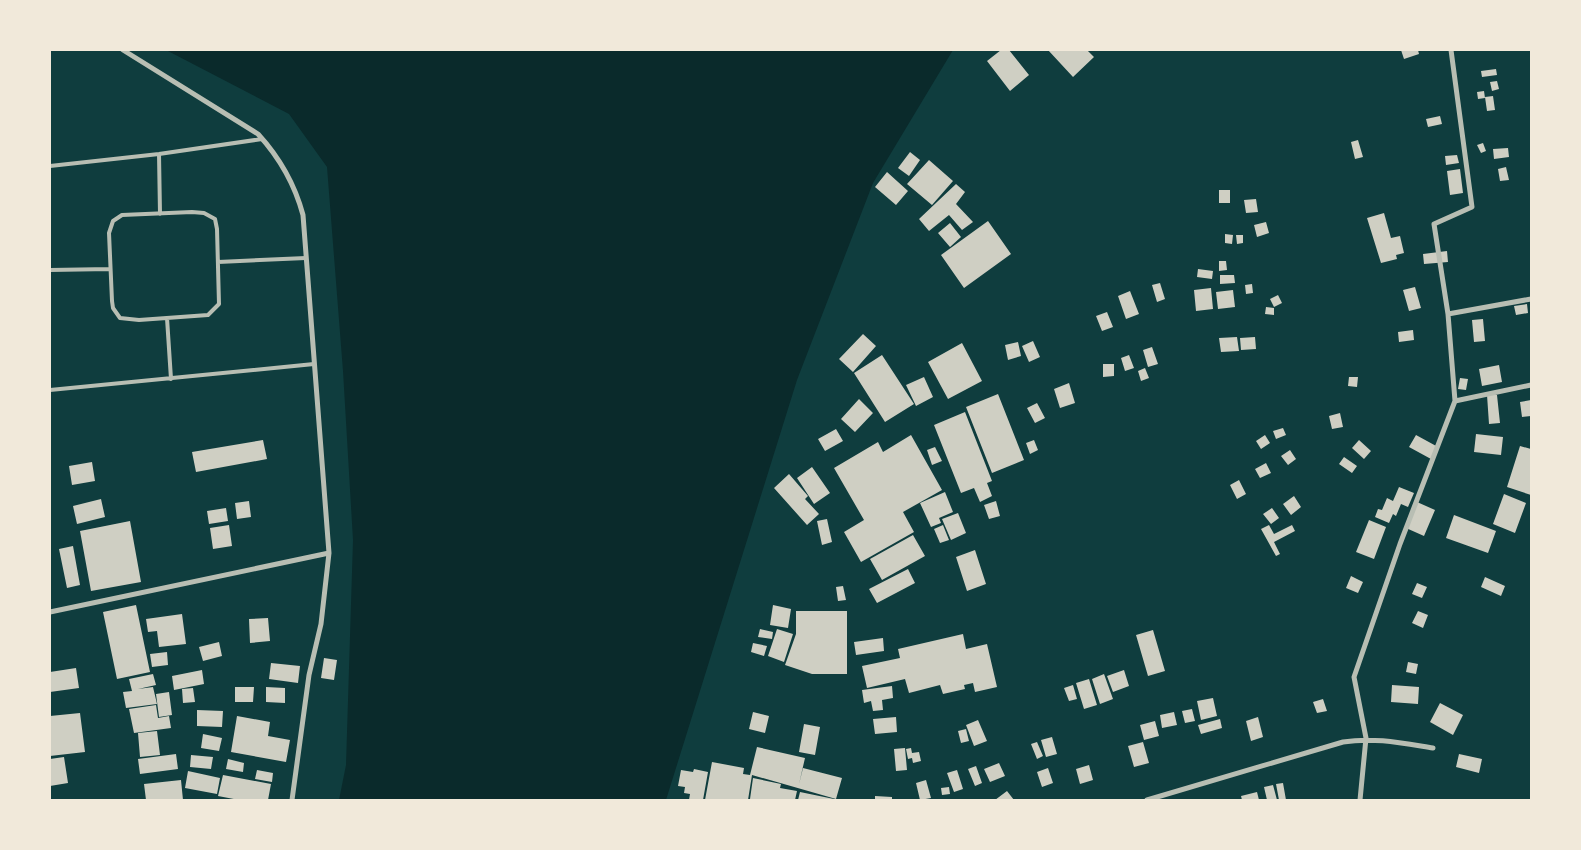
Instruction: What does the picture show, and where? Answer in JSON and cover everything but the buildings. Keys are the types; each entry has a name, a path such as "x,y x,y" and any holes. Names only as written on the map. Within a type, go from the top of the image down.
{"street":[{"path":"123,50 243,124 262,139 276,154 298,197 303,215 328,553 321,624 309,675 292,800"},
{"path":"1360,800 1366,738 1354,677 1400,544 1455,401 1448,314 1434,224 1472,207 1451,50"},
{"path":"1448,314 1531,299"},
{"path":"1455,401 1531,385"},
{"path":"50,612 328,553"},
{"path":"1147,800 1343,742 1366,738 1382,739 1433,748"}],"lane":[{"path":"50,166 159,154 262,139"},
{"path":"159,154 160,214"},
{"path":"192,212 210,215 214,219 217,229 219,304 208,315 167,318 120,318 113,308 109,233 113,221 122,215 160,214 192,212"},
{"path":"218,262 306,258"},
{"path":"50,270 110,269"},
{"path":"167,318 171,379"},
{"path":"50,390 314,364"}],"water":[{"path":"166,50 953,50 873,183 797,380 666,800 339,800 346,765 353,540 343,371 327,167 289,114"}]}
